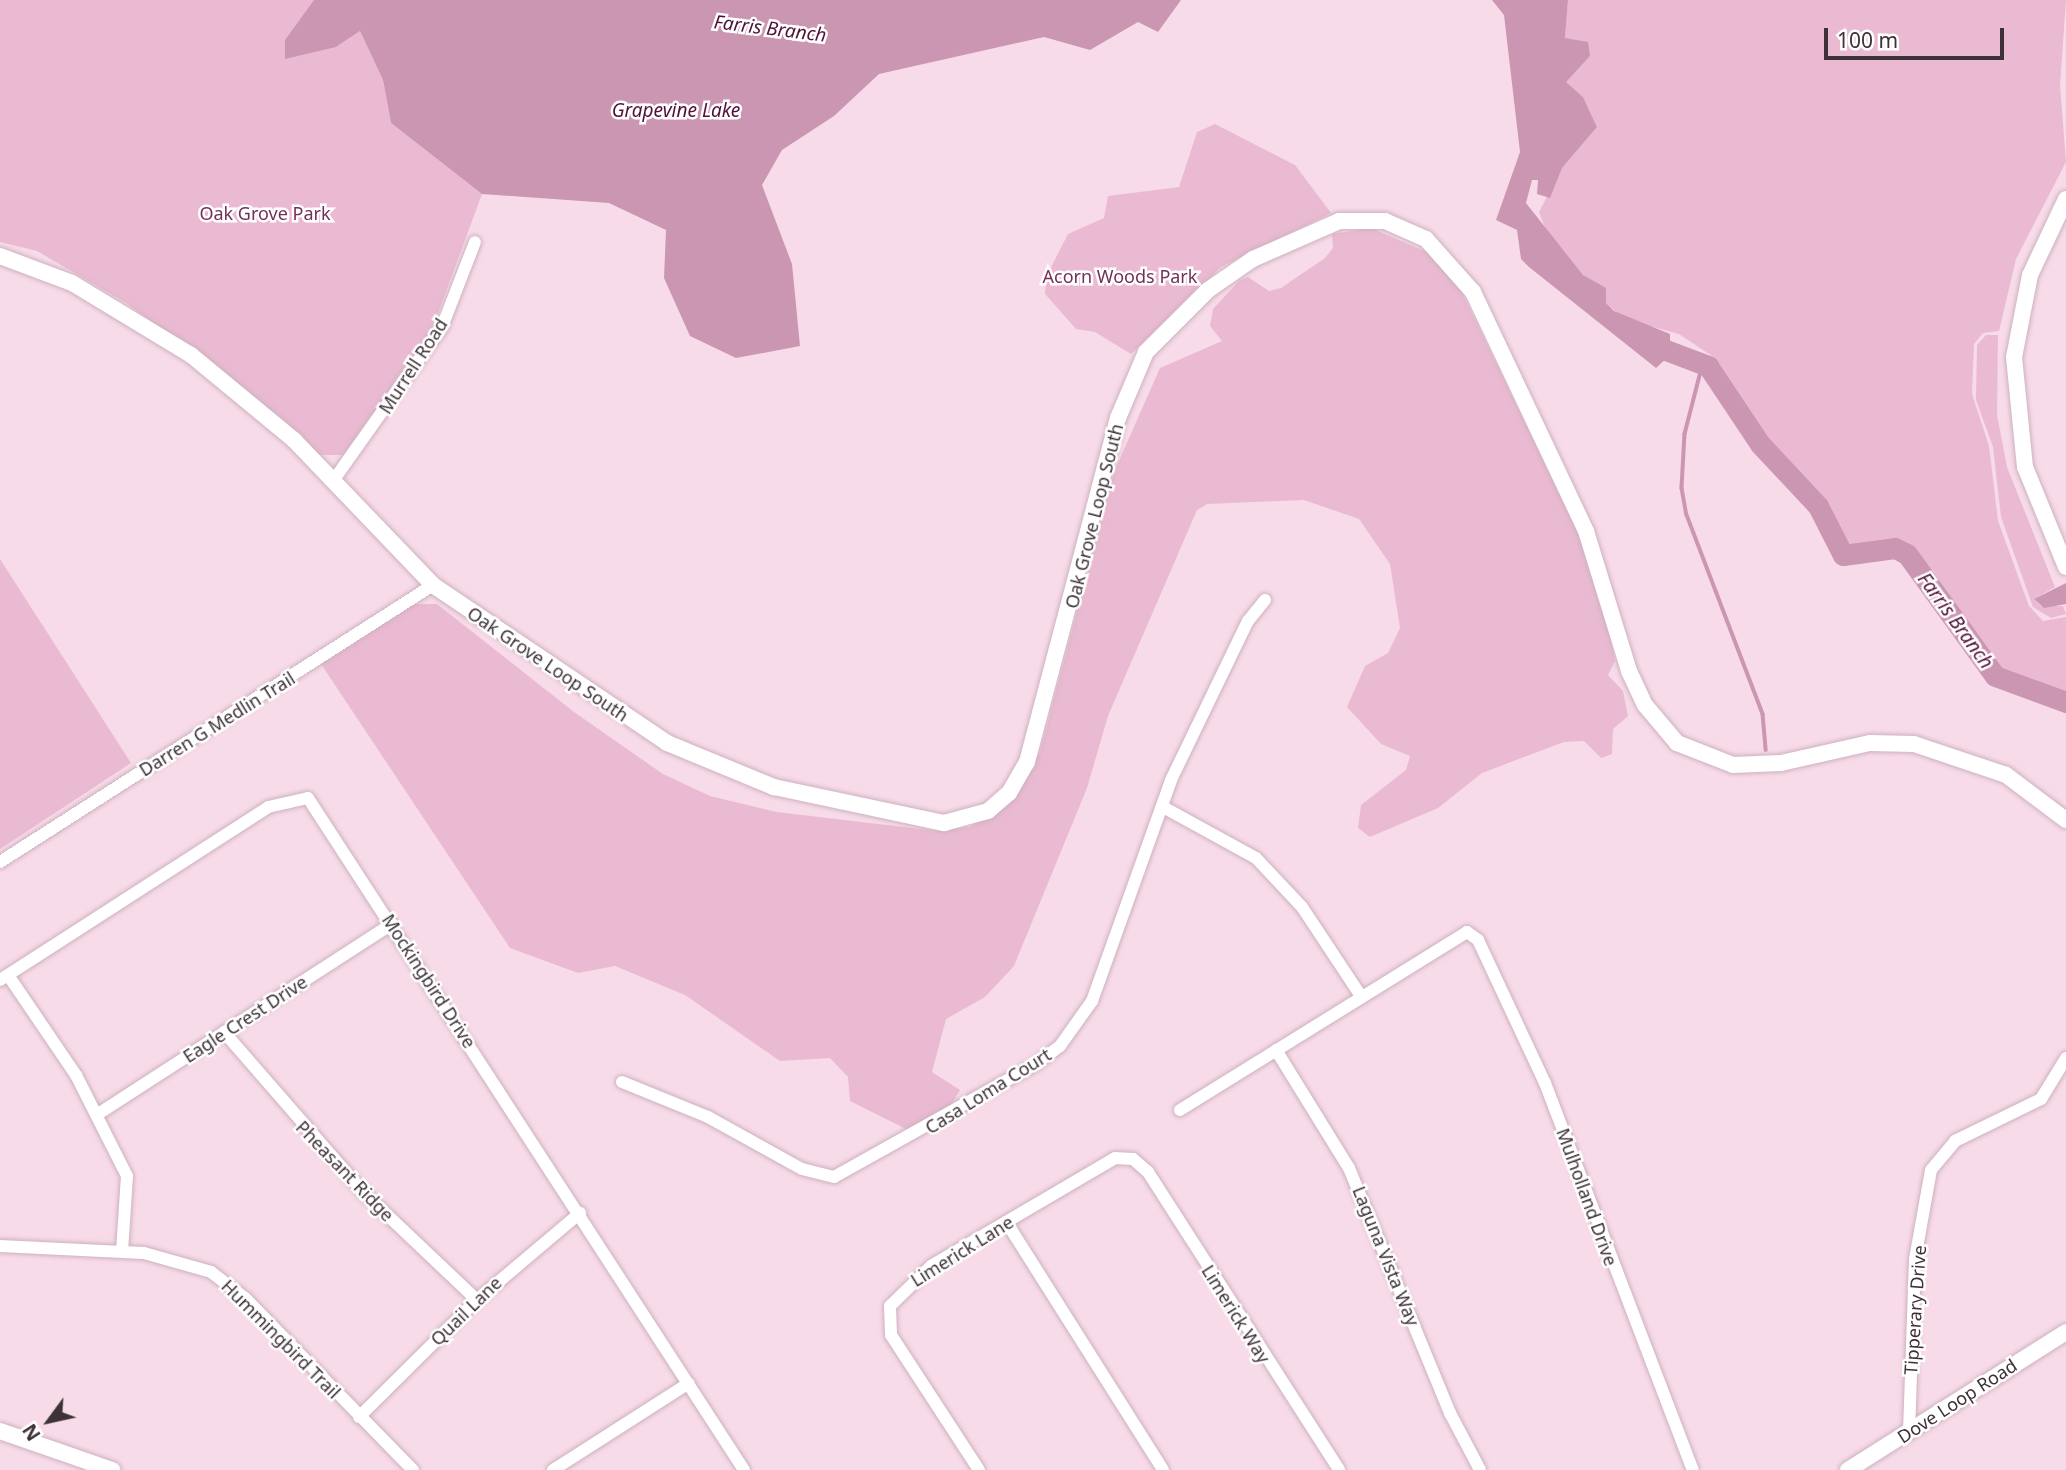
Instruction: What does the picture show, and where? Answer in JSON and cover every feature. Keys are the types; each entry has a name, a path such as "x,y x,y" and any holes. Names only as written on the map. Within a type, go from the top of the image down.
{"street":[{"path":"2066,199 2024,295 2014,388 2025,467 2066,567"},
{"name":"Oak Grove Loop South","path":"0,256 72,283 152,329 254,404 433,584 695,757 838,805 944,822 975,817 1009,793 1027,762 1118,418 1146,352 1208,290 1253,259 1339,221 1385,221 1426,239 1473,292 1586,531 1629,671 1645,705 1677,743 1733,765 1782,763 1870,743 1936,748 2006,775 2066,820"},
{"name":"Murrell Road","path":"333,481 442,327 475,242"},
{"name":"Darren G Medlin Trail","path":"0,862 433,584"},
{"name":"Casa Loma Court","path":"622,1082 708,1117 802,1169 822,1176 851,1172 1060,1046 1103,975 1163,807 1206,703 1265,600"},
{"name":"Mockingbird Drive","path":"4,978 268,807 300,796 317,806 744,1470"},
{"path":"1163,807 1256,858 1302,907 1361,996 1180,1110"},
{"name":"Eagle Crest Drive","path":"98,1114 392,924"},
{"name":"Mulholland Drive","path":"1361,996 1467,932 1478,940 1545,1083 1693,1470"},
{"path":"4,978 98,1114 131,1192 122,1251"},
{"name":"Pheasant Ridge","path":"224,1032 363,1192 477,1300"},
{"name":"Laguna Vista Way","path":"1276,1050 1349,1168 1450,1413 1480,1470"},
{"name":"Tipperary Drive","path":"1909,1432 1915,1259 1931,1170 1955,1141 2059,1090 2066,1058"},
{"name":"Limerick Lane","path":"979,1470 891,1335 888,1315 908,1283 1104,1160 1133,1159"},
{"name":"Limerick Way","path":"1133,1159 1148,1172 1339,1470"},
{"name":"Quail Lane","path":"359,1417 477,1300 580,1213"},
{"path":"1007,1223 1163,1470"},
{"name":"Hummingbird Trail","path":"0,1246 122,1251 171,1257 229,1284 412,1470"},
{"name":"Dove Loop Road","path":"1847,1470 2066,1332"},
{"path":"553,1470 689,1383"},
{"path":"0,1431 112,1470"}],"green space":[{"name":"Oak Grove Park","path":"0,0 314,0 336,47 360,31 383,80 391,123 482,194 431,332 343,455 319,455 251,394 126,303 37,251 0,242"},
{"path":"1568,0 2066,0 2060,85 2066,162 2016,259 1999,331 1983,333 1974,344 1972,394 1989,446 1998,521 2029,606 2043,621 2066,617 2066,699 1998,670 1947,608 1928,567 1902,542 1846,547 1839,543 1819,494 1765,436 1715,358 1679,334 1624,319 1606,303 1605,288 1592,285 1548,235 1539,212 1562,168 1597,127 1583,97 1565,82 1590,56 1565,38"},
{"name":"Acorn Woods Park","path":"1215,124 1295,165 1331,213 1221,267 1131,354 1095,332 1076,329 1045,294 1046,277 1068,234 1104,218 1108,196 1179,187 1197,132"},
{"path":"1371,228 1429,253 1461,291 1578,532 1607,619 1615,661 1608,675 1623,691 1628,716 1613,729 1612,754 1601,758 1584,741 1564,742 1482,773 1438,808 1370,837 1358,828 1361,805 1406,770 1410,756 1381,744 1347,707 1365,666 1388,653 1400,628 1390,564 1359,519 1304,500 1207,504 1197,510 1108,716 1087,788 1014,966 985,997 946,1019 932,1072 960,1090 951,1105 908,1130 850,1101 848,1077 830,1058 780,1061 685,995 615,966 578,973 510,948 321,664 414,604 437,604 574,712 663,774 710,796 777,812 937,831 970,827 1017,795 1040,752 1114,472 1160,368 1222,341 1210,326 1213,309 1239,281 1248,277 1269,291 1281,288 1325,258 1333,248 1332,234"},
{"path":"1986,335 1998,335 1997,415 2007,467 2055,587 2034,599 2041,606 2063,606 2066,614 2051,618 2033,607 2001,517 1993,447 1976,400 1977,345"},
{"path":"0,559 131,763 0,849"}],"water":[{"name":"Grapevine Lake","path":"314,0 1181,0 1158,32 1138,22 1090,50 1044,37 879,74 834,116 782,150 762,185 792,264 800,346 736,358 690,336 664,278 666,230 609,203 482,194 391,123 383,80 360,31 336,47 285,59 285,40"},
{"path":"1492,0 1568,0 1565,38 1588,42 1590,56 1566,82 1583,97 1597,127 1562,168 1550,198 1537,194 1538,180 1532,180 1526,203 1583,275 1606,288 1606,303 1614,311 1670,334 1670,355 1656,368 1529,267 1521,259 1517,230 1496,220 1520,152 1504,15"},
{"path":"2066,583 2066,604 2044,608 2034,599"}],"waterway":[{"name":"Farris Branch","path":"1642,341 1708,366 1760,444 1818,506 1843,555 1895,548 1907,554 1995,676 2066,702"},
{"path":"1703,364 1685,434 1682,488 1687,515 1763,714 1766,750"}]}
